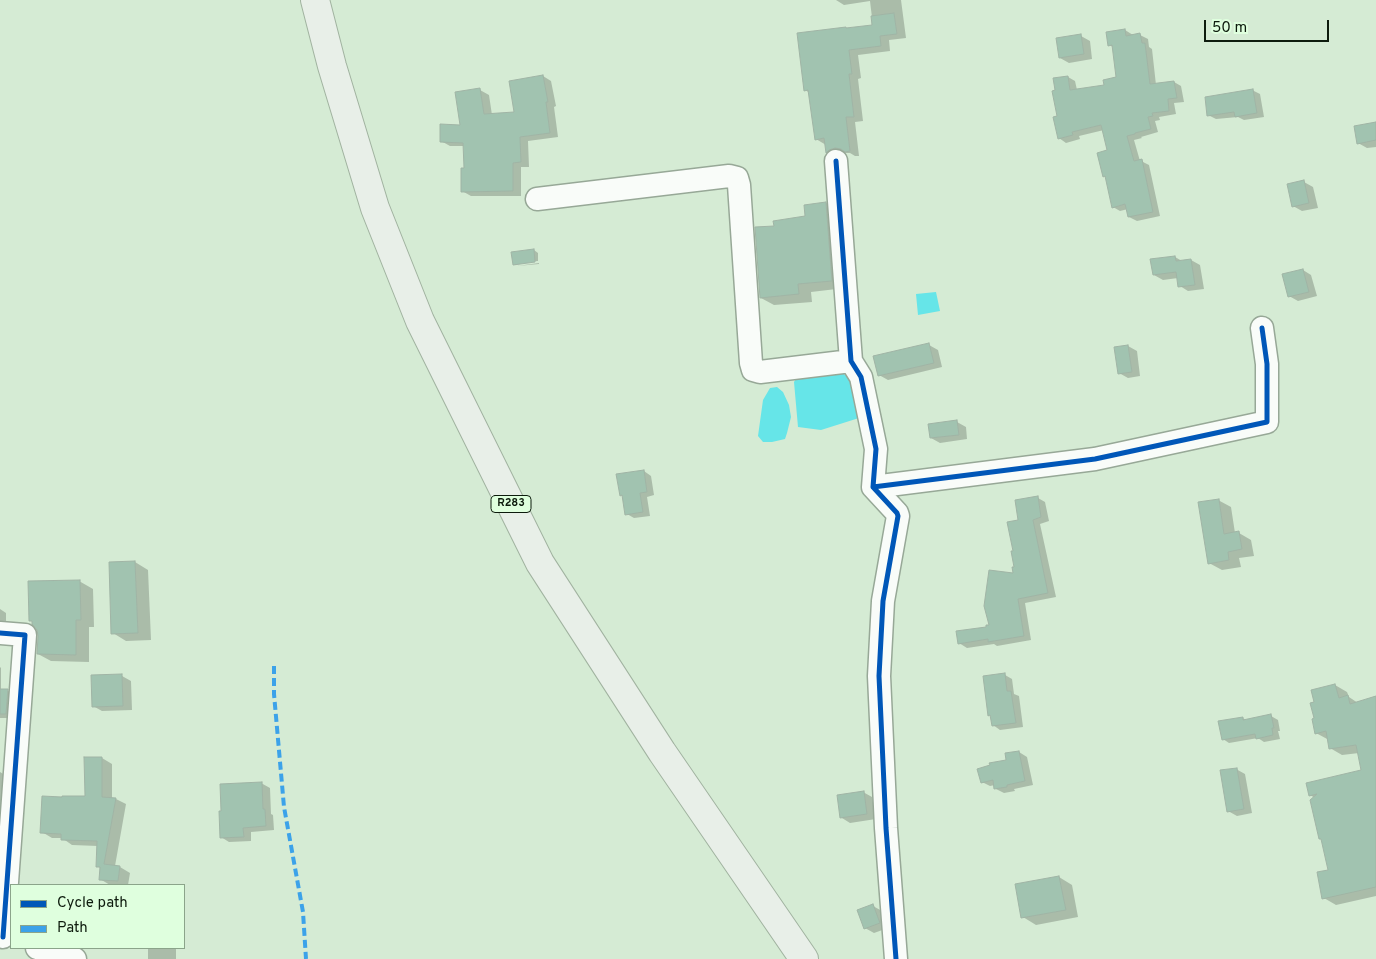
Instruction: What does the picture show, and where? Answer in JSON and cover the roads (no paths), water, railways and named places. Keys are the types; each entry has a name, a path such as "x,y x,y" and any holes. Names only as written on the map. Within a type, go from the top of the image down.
{"main road":[{"name":"R283","path":"315,0 332,66 375,208 420,320 540,563 662,752 804,959"}],"street":[{"path":"836,161 851,361 861,377 876,449 873,487 898,516 883,601 879,676 886,828 896,959"},
{"path":"538,199 729,176 737,178 753,370 760,372 851,361"},
{"path":"873,487 1094,459 1267,422 1268,364 1262,328"},
{"path":"0,633 25,634 5,938"},
{"path":"40,949 75,959"}],"water":[{"path":"936,292 940,311 918,315 916,294"},
{"path":"839,369 851,381 859,418 821,430 798,427 794,382 797,377"},
{"path":"777,387 783,392 789,405 791,417 787,433 785,439 763,442 758,436 763,400 770,388"}]}
